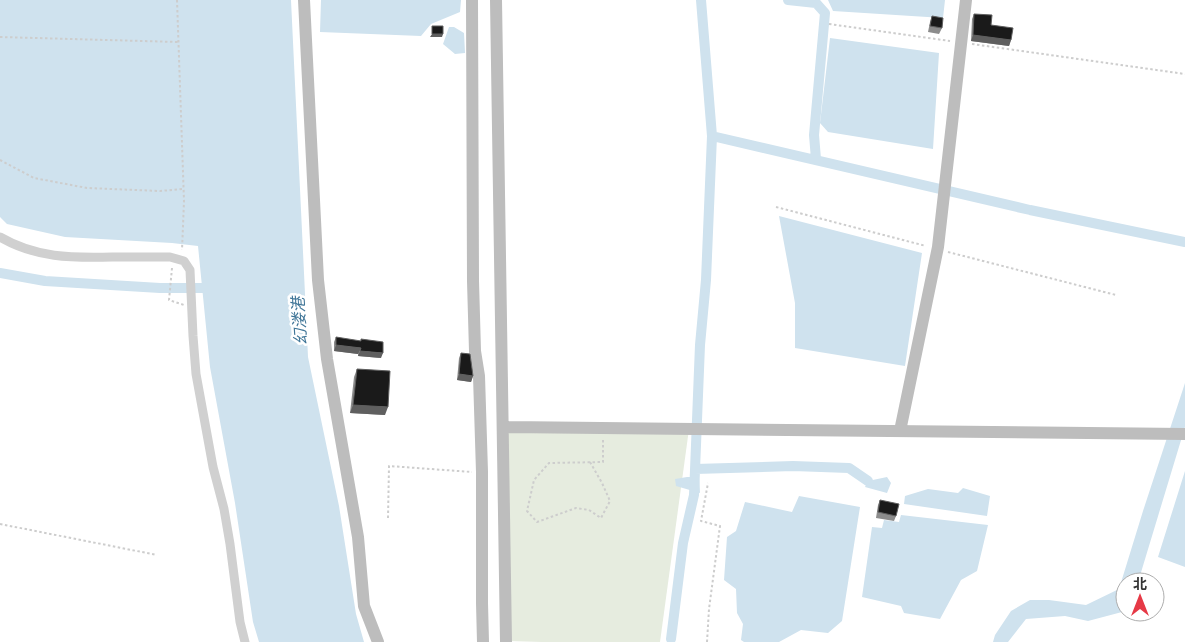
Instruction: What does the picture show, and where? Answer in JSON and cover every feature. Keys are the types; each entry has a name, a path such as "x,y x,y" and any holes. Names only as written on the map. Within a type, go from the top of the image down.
{"main road":[{"path":"304,0 318,280 328,359 358,537 364,606 378,642"},
{"path":"472,0 473,281 475,351 479,376 482,472 483,642"},
{"path":"496,0 506,642"},
{"path":"900,432 938,247 966,0"},
{"path":"479,376 502,376"},
{"path":"503,427 1185,434"}],"street":[{"path":"0,237 32,251 56,256 177,259 184,261 190,270 196,374 213,467 224,509 240,622 245,642"}],"path":[{"path":"177,0 184,189 177,259 169,300 191,307"},
{"path":"829,24 1185,74"},
{"path":"0,37 178,42"},
{"path":"0,160 34,178 87,188 160,191 184,189"},
{"path":"590,462 610,501 601,518 590,510 576,508 537,522 527,511 534,480 550,463 590,462 603,462 602,428"},
{"path":"388,518 390,466 482,472"},
{"path":"707,642 709,610 720,526 700,521 708,483"},
{"path":"0,524 157,555"}],"shaded area":[{"path":"503,427 689,429 660,642 506,641"}],"water":[{"name":"幻溇港","path":"0,0 291,0 308,357 339,506 356,614 364,642 259,642 253,622 235,503 210,367 198,246 65,237 7,224 0,217"},
{"path":"321,0 461,0 460,12 431,24 421,36 320,32"},
{"path":"828,0 945,0 943,18 833,11"},
{"path":"449,27 454,27 464,33 465,53 455,54 443,44"},
{"path":"830,38 939,53 933,149 828,132 820,123"},
{"path":"779,216 922,253 905,366 795,348 795,303"},
{"path":"1185,383 1185,427 1141,572 1124,572"},
{"path":"1185,471 1185,567 1158,557"},
{"path":"699,477 700,493 676,486 675,479"},
{"path":"887,477 891,483 887,493 865,487 868,481"},
{"path":"963,488 990,496 987,516 904,504 905,496 928,489 958,493"},
{"path":"799,496 860,507 842,621 828,633 801,630 779,642 744,642 741,640 743,624 737,613 736,589 724,580 727,537 736,531 745,502 792,512"},
{"path":"901,515 988,525 977,571 961,580 940,619 904,613 901,606 862,597 872,527 882,528 884,520 899,522"},
{"path":"1115,591 1115,614 1088,621 1065,616 1026,619 1008,642 993,642 995,635 1011,611 1030,600 1049,600 1086,605"}],"building":[{"path":"974,14 992,15 991,25 1013,28 1011,40 973,35"},
{"path":"932,16 943,18 942,28 930,26"},
{"path":"432,26 443,26 443,34 432,34"},
{"path":"336,337 383,342 383,353 360,351 361,348 336,345"},
{"path":"461,353 470,354 473,376 459,374"},
{"path":"357,369 390,371 388,407 353,405"},
{"path":"880,500 899,504 896,516 878,512"}],"waterway":[{"path":"671,639 683,543 694,495 700,345 706,280 712,136 701,0"},
{"path":"788,0 816,3 825,13 814,135 816,159"},
{"path":"712,136 1030,210 1185,242"},
{"path":"0,273 45,281 160,288 216,288"},
{"path":"695,469 793,466 849,468 868,481"}]}
